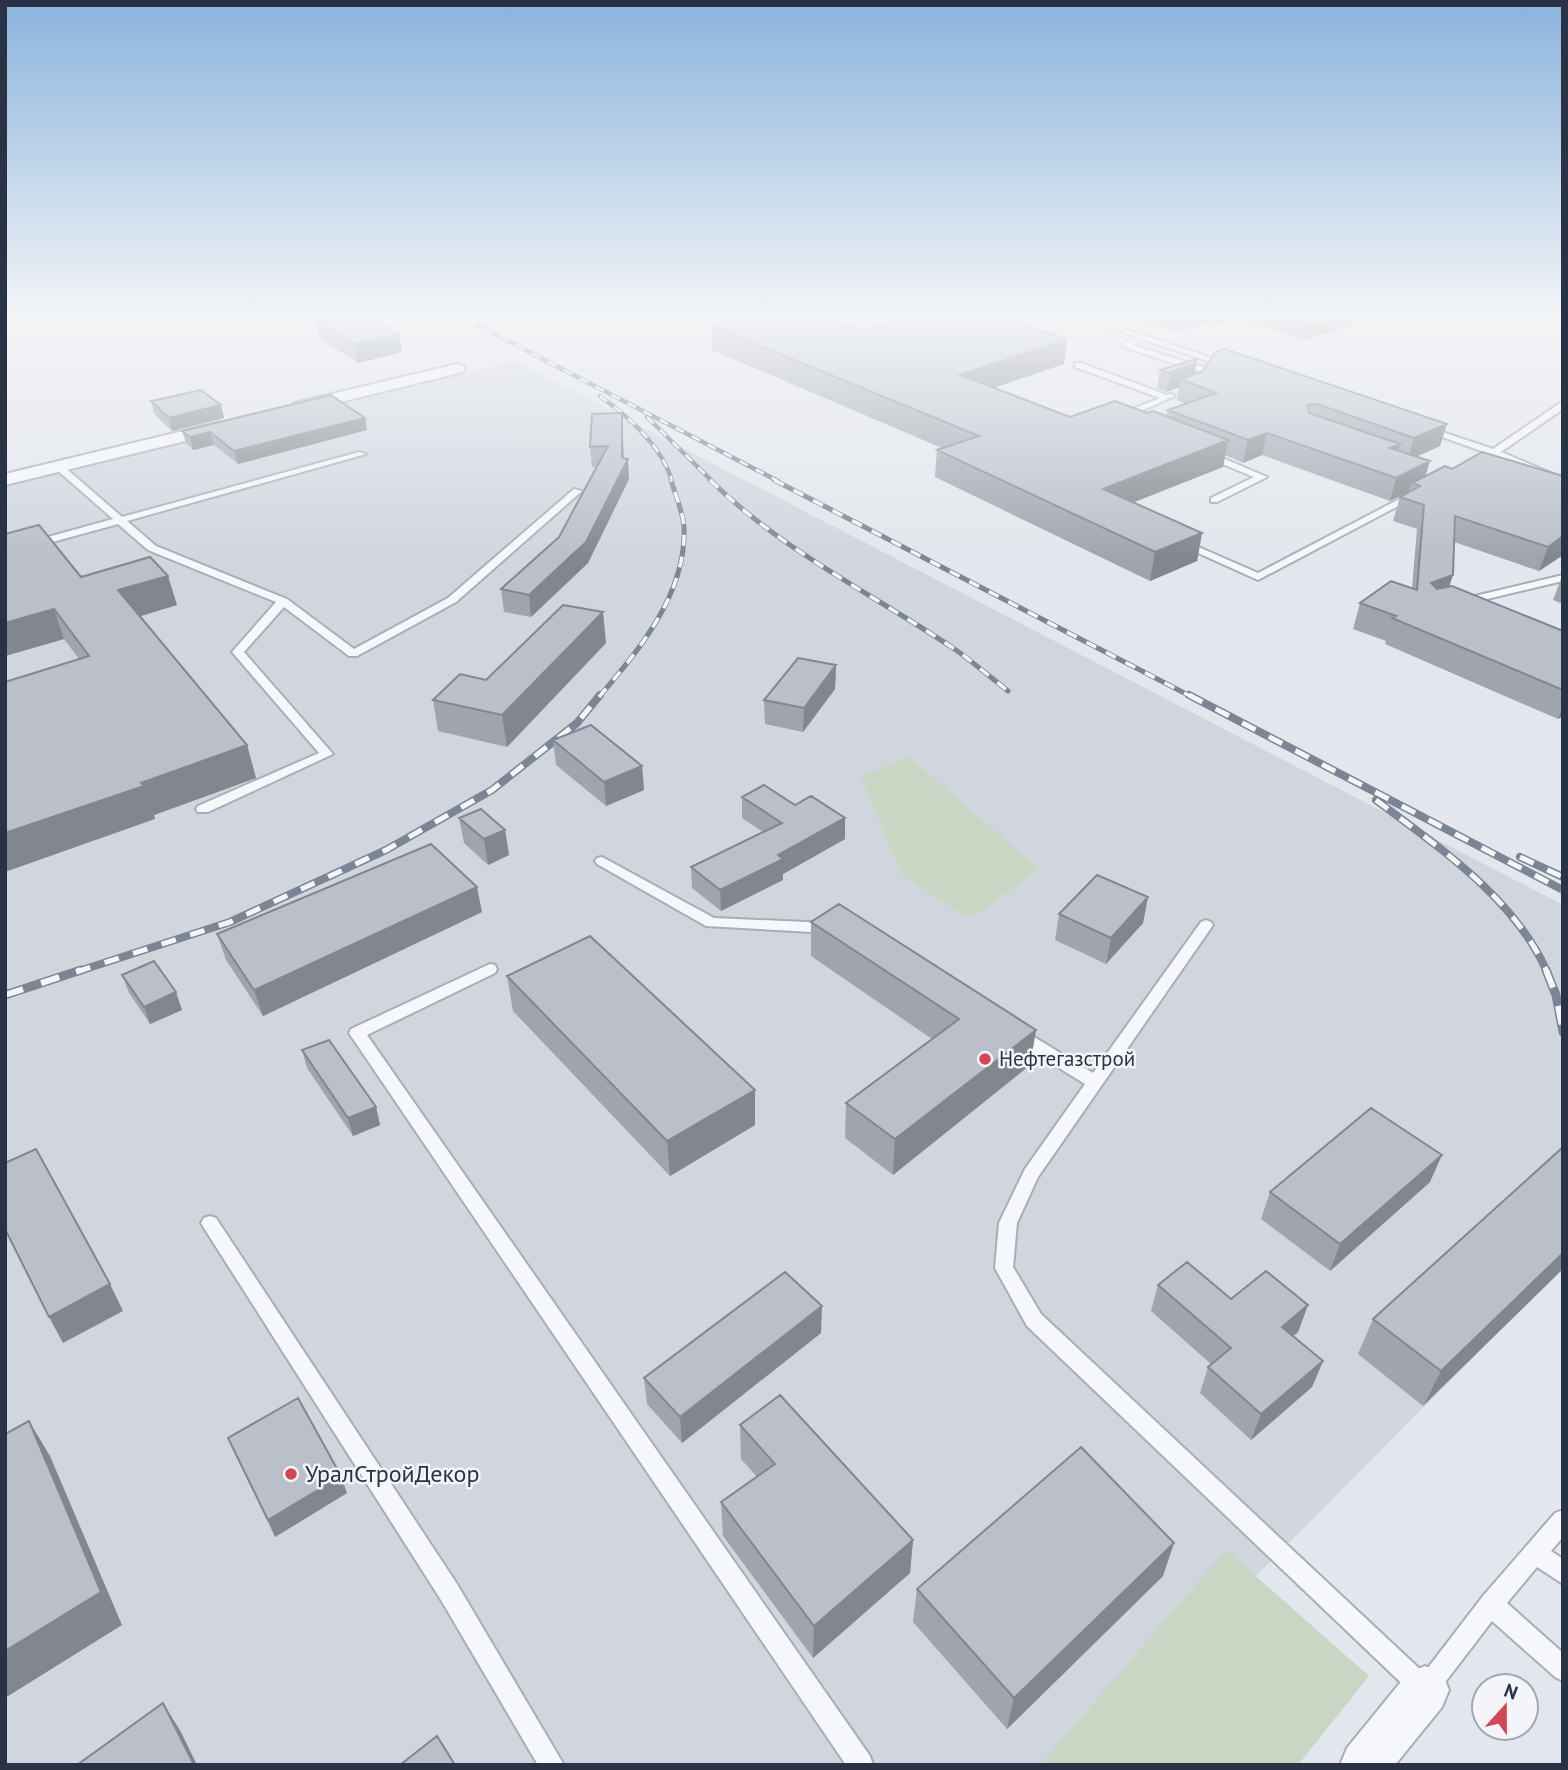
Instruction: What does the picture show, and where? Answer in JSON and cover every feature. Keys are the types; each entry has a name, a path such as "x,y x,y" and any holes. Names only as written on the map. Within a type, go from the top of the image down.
{"street":[{"path":"284,411 352,395"},
{"path":"5,480 231,424"},
{"path":"1364,1765 1425,1690"}],"lane":[{"path":"1104,421 1175,395"},
{"path":"1475,463 1495,453 1563,405"},
{"path":"1117,418 1129,423"},
{"path":"1418,427 1495,453 1563,481"},
{"path":"1202,452 1262,477 1214,500"},
{"path":"5,552 123,522 362,454"},
{"path":"59,467 152,548 283,601 353,654 452,600 577,492"},
{"path":"1176,541 1258,577 1422,491"},
{"path":"1444,606 1563,578"},
{"path":"204,809 327,754 238,652 283,601"},
{"path":"602,861 711,923 844,929"},
{"path":"1206,925 1031,1174 1008,1223 1004,1268 1034,1320 1425,1690 1490,1604 1563,1520"},
{"path":"490,968 357,1033 862,1765"},
{"path":"1004,1027 1096,1083"},
{"path":"210,1223 449,1592 552,1765"},
{"path":"1535,1552 1563,1573"},
{"path":"1490,1604 1563,1669"}],"shaded area":[{"path":"376,395 580,395 1563,905 1563,1267 1068,1765 5,1765 5,484"}],"green space":[{"path":"909,757 1039,869 970,919 902,875 861,776"},
{"path":"1226,1550 1369,1676 1298,1765 1040,1765"}],"building":[{"path":"180,395 207,395 221,405 169,418 151,401"},
{"path":"331,395 365,418 234,451 210,432 190,437 182,431"},
{"path":"879,395 1011,395 1070,417 1115,401 1147,413 1153,411 1228,440 1103,489 1202,533 1155,552 937,450 979,436"},
{"path":"1211,395 1360,395 1447,424 1414,438 1317,404 1308,405 1309,413 1400,444 1390,448 1430,461 1396,478 1267,433 1248,440 1168,410"},
{"path":"622,413 622,458 628,459 586,542 529,595 501,589 559,537 608,446 590,447 592,414"},
{"path":"1482,452 1563,476 1563,536 1548,547 1455,516 1453,575 1431,583 1437,589 1452,586 1563,631 1563,690 1392,618 1396,616 1360,603 1391,581 1417,590 1424,505 1400,497 1420,486 1412,483 1445,466 1452,469"},
{"path":"39,525 81,577 150,557 168,576 118,590 247,745 141,783 144,786 5,833 5,682 89,656 54,609 5,623 5,534"},
{"path":"563,605 603,612 502,715 433,700 460,674 486,680"},
{"path":"798,658 836,665 804,708 764,700"},
{"path":"591,725 642,766 604,782 553,740"},
{"path":"764,785 795,805 811,796 845,818 778,855 783,859 720,890 691,867 782,823 742,797"},
{"path":"481,809 505,830 484,839 459,818"},
{"path":"431,844 477,887 254,990 217,934"},
{"path":"1097,875 1148,897 1111,938 1059,914"},
{"path":"839,904 1036,1030 895,1139 846,1103 959,1019 811,922"},
{"path":"590,936 755,1090 667,1141 507,976"},
{"path":"154,961 176,992 144,1007 122,975"},
{"path":"329,1040 376,1107 348,1118 302,1050"},
{"path":"1371,1108 1442,1155 1340,1244 1270,1192"},
{"path":"1563,1147 1563,1253 1441,1371 1373,1319"},
{"path":"36,1149 110,1284 49,1317 5,1229 5,1163"},
{"path":"1187,1262 1231,1299 1266,1271 1308,1305 1282,1327 1323,1361 1261,1414 1208,1367 1231,1348 1158,1285"},
{"path":"785,1272 822,1306 680,1417 644,1378"},
{"path":"780,1395 913,1540 814,1626 721,1502 775,1464 740,1425"},
{"name":"УралСтройДекор","path":"298,1398 341,1476 268,1520 228,1438"},
{"path":"29,1421 101,1592 5,1651 5,1434"},
{"path":"1081,1447 1174,1543 1014,1698 917,1589"},
{"path":"163,1703 194,1765 77,1765"},
{"path":"437,1736 455,1765 400,1765"}],"railway":[{"path":"611,395 778,481"},
{"path":"600,396 643,433 661,456 672,481"},
{"path":"647,417 712,481"},
{"path":"599,697 630,660 658,619 678,575 684,527 671,480"},
{"path":"710,480 797,550 953,648 1008,691"},
{"path":"774,480 1192,697"},
{"path":"76,972 230,922 386,850 492,790 577,723 600,695"},
{"path":"1189,695 1563,890"},
{"path":"1376,800 1449,856 1495,897 1533,945 1546,970"},
{"path":"1520,857 1563,877"},
{"path":"5,995 81,970"},
{"path":"1546,970 1556,995 1563,1032"}],"place":[{"name":"Нефтегазстрой","path":"985,1059"},
{"name":"УралСтройДекор","path":"291,1474"}]}
